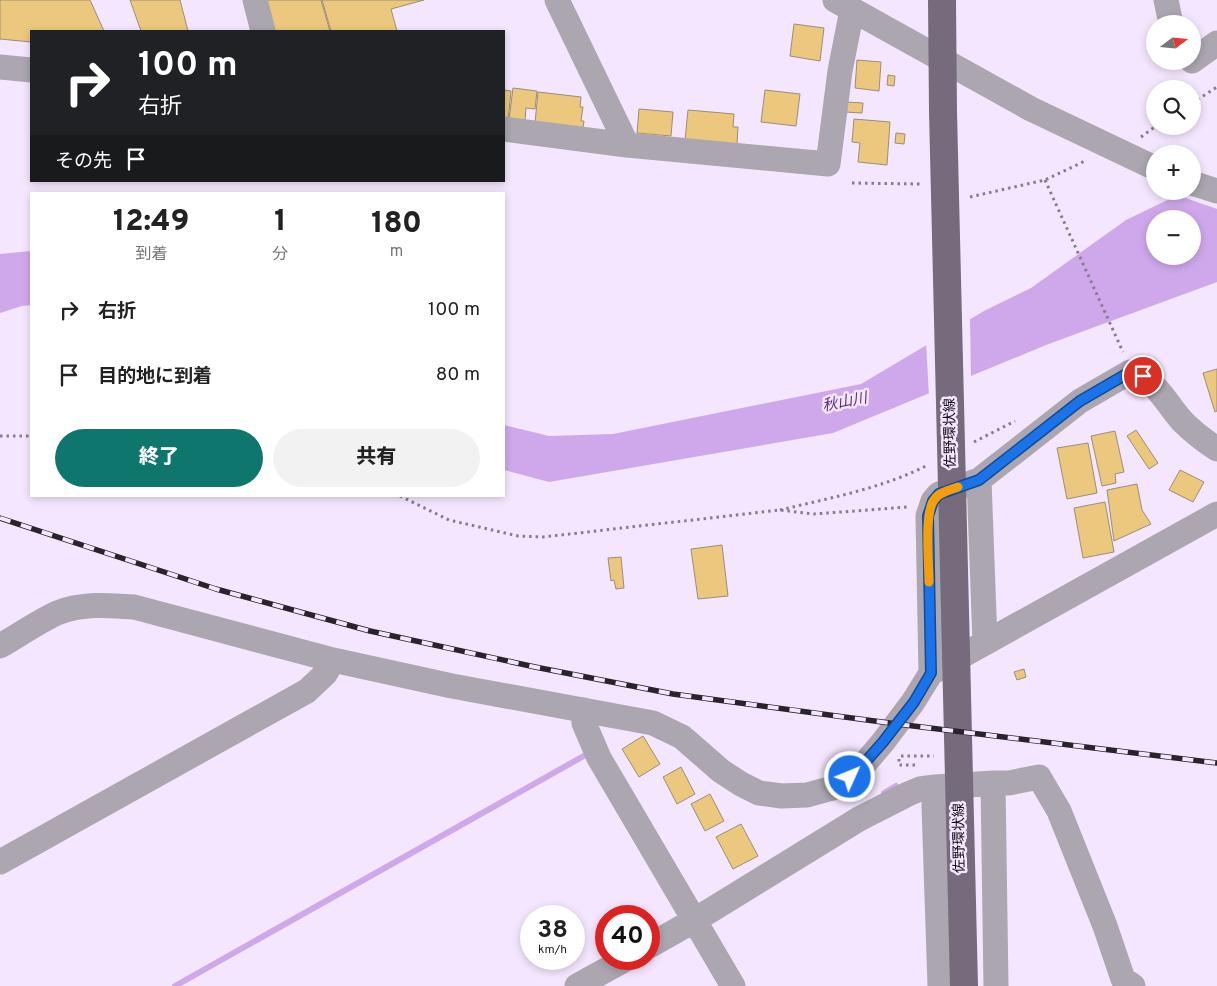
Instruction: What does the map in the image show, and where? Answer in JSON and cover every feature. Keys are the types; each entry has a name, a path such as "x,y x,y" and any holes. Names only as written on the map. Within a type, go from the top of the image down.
{"main road":[{"name":"佐野環状線","path":"942,0 943,60 955,202 964,986"}],"street":[{"path":"255,0 263,30"},
{"path":"557,0 627,145"},
{"path":"1166,0 1169,15"},
{"path":"505,129 627,145 828,164 846,32 844,5"},
{"path":"844,5 1031,109 1129,146 1146,160"},
{"path":"1201,55 1217,43"},
{"path":"0,67 30,70"},
{"path":"1201,186 1217,190"},
{"path":"931,673 928,516 933,501 939,494 979,480 1128,365 1154,385 1184,423 1217,449"},
{"path":"979,480 985,642"},
{"path":"0,646 58,613 106,604 134,607 333,660 452,686 653,723 682,737 721,771 759,793 782,796 807,795 840,786 860,768 914,702 931,673 1217,514"},
{"path":"0,862 307,691 325,674 333,660"},
{"path":"584,710 584,723 599,758 733,986"},
{"path":"660,940 859,819 908,794 920,789 935,787 1009,783 1039,777 1059,811 1105,926 1123,979 1133,986"},
{"path":"993,783 996,986"},
{"path":"840,786 859,819"},
{"path":"935,787 940,986"},
{"path":"577,986 606,970"}],"path":[{"path":"1201,97 1217,87"},
{"path":"1129,146 1146,133"},
{"path":"955,202 1044,180 1088,160"},
{"path":"1044,180 1128,365"},
{"path":"852,182 926,185"},
{"path":"0,436 30,436"},
{"path":"402,497 449,520 518,536 543,537 780,510 814,514 931,505"},
{"path":"918,765 899,765 899,756 934,754"}],"water":[{"name":"秋山川","path":"1217,176 1217,282 1046,345 833,433 549,482 505,470 505,425 549,436 613,434 861,384 984,311 1031,288 1126,220 1146,210 1146,265 1201,265 1201,210 1147,210 1167,200 1201,200 1201,184"},
{"path":"30,251 30,305 0,313 0,254"}],"pier":[{"path":"1215,174 1217,175 1217,209 1191,200 1201,200 1201,181"},
{"path":"970,316 971,379 929,396 926,342"}],"building":[{"path":"0,0 90,0 104,30 30,30 30,42 0,39"},
{"path":"130,0 180,0 188,30 141,30"},
{"path":"265,0 321,0 330,30 274,30"},
{"path":"322,0 424,0 391,9 397,30 331,30"},
{"path":"794,24 824,28 820,61 790,56"},
{"path":"857,60 881,62 879,91 855,88"},
{"path":"888,75 895,76 894,86 887,85"},
{"path":"513,88 537,91 535,109 526,108 525,120 509,119"},
{"path":"505,90 511,91 508,120 505,120"},
{"path":"765,90 800,94 796,126 761,122"},
{"path":"538,92 581,97 580,107 583,107 581,121 584,121 583,128 535,123"},
{"path":"846,102 863,103 862,113 845,112"},
{"path":"639,109 673,112 671,136 637,133"},
{"path":"688,110 734,114 733,127 738,127 737,144 685,140"},
{"path":"854,119 890,122 887,165 858,162 860,143 852,142"},
{"path":"896,133 905,134 904,144 895,143"},
{"path":"1217,369 1217,411 1215,412 1203,373"},
{"path":"1136,430 1158,463 1149,469 1127,436"},
{"path":"1115,431 1124,472 1115,474 1116,483 1102,486 1091,436"},
{"path":"1088,443 1097,493 1067,499 1057,448"},
{"path":"1180,470 1204,482 1193,502 1169,490"},
{"path":"1137,484 1142,510 1151,524 1114,541 1107,490"},
{"path":"1105,502 1114,552 1083,558 1074,508"},
{"path":"722,545 728,596 698,599 691,549"},
{"path":"621,557 624,588 616,589 614,580 611,581 608,558"},
{"path":"1024,669 1026,677 1017,680 1014,672"},
{"path":"643,736 660,764 639,777 622,749"},
{"path":"681,767 695,794 677,804 663,777"},
{"path":"710,794 724,821 705,831 691,804"},
{"path":"741,824 758,856 733,869 716,837"}],"waterway":[{"path":"175,986 589,753 591,756"},
{"path":"884,793 896,786"}],"railway":[{"path":"0,518 216,589 370,631 535,667 673,694 897,724 1217,763"}],"slow traffic":[{"path":"929,582 928,516 931,505 939,494 958,487"}],"route":[{"path":"850,777 883,742 914,702 931,673 928,516 933,501 939,494 979,480 1080,401 1130,372 1143,376"}]}
